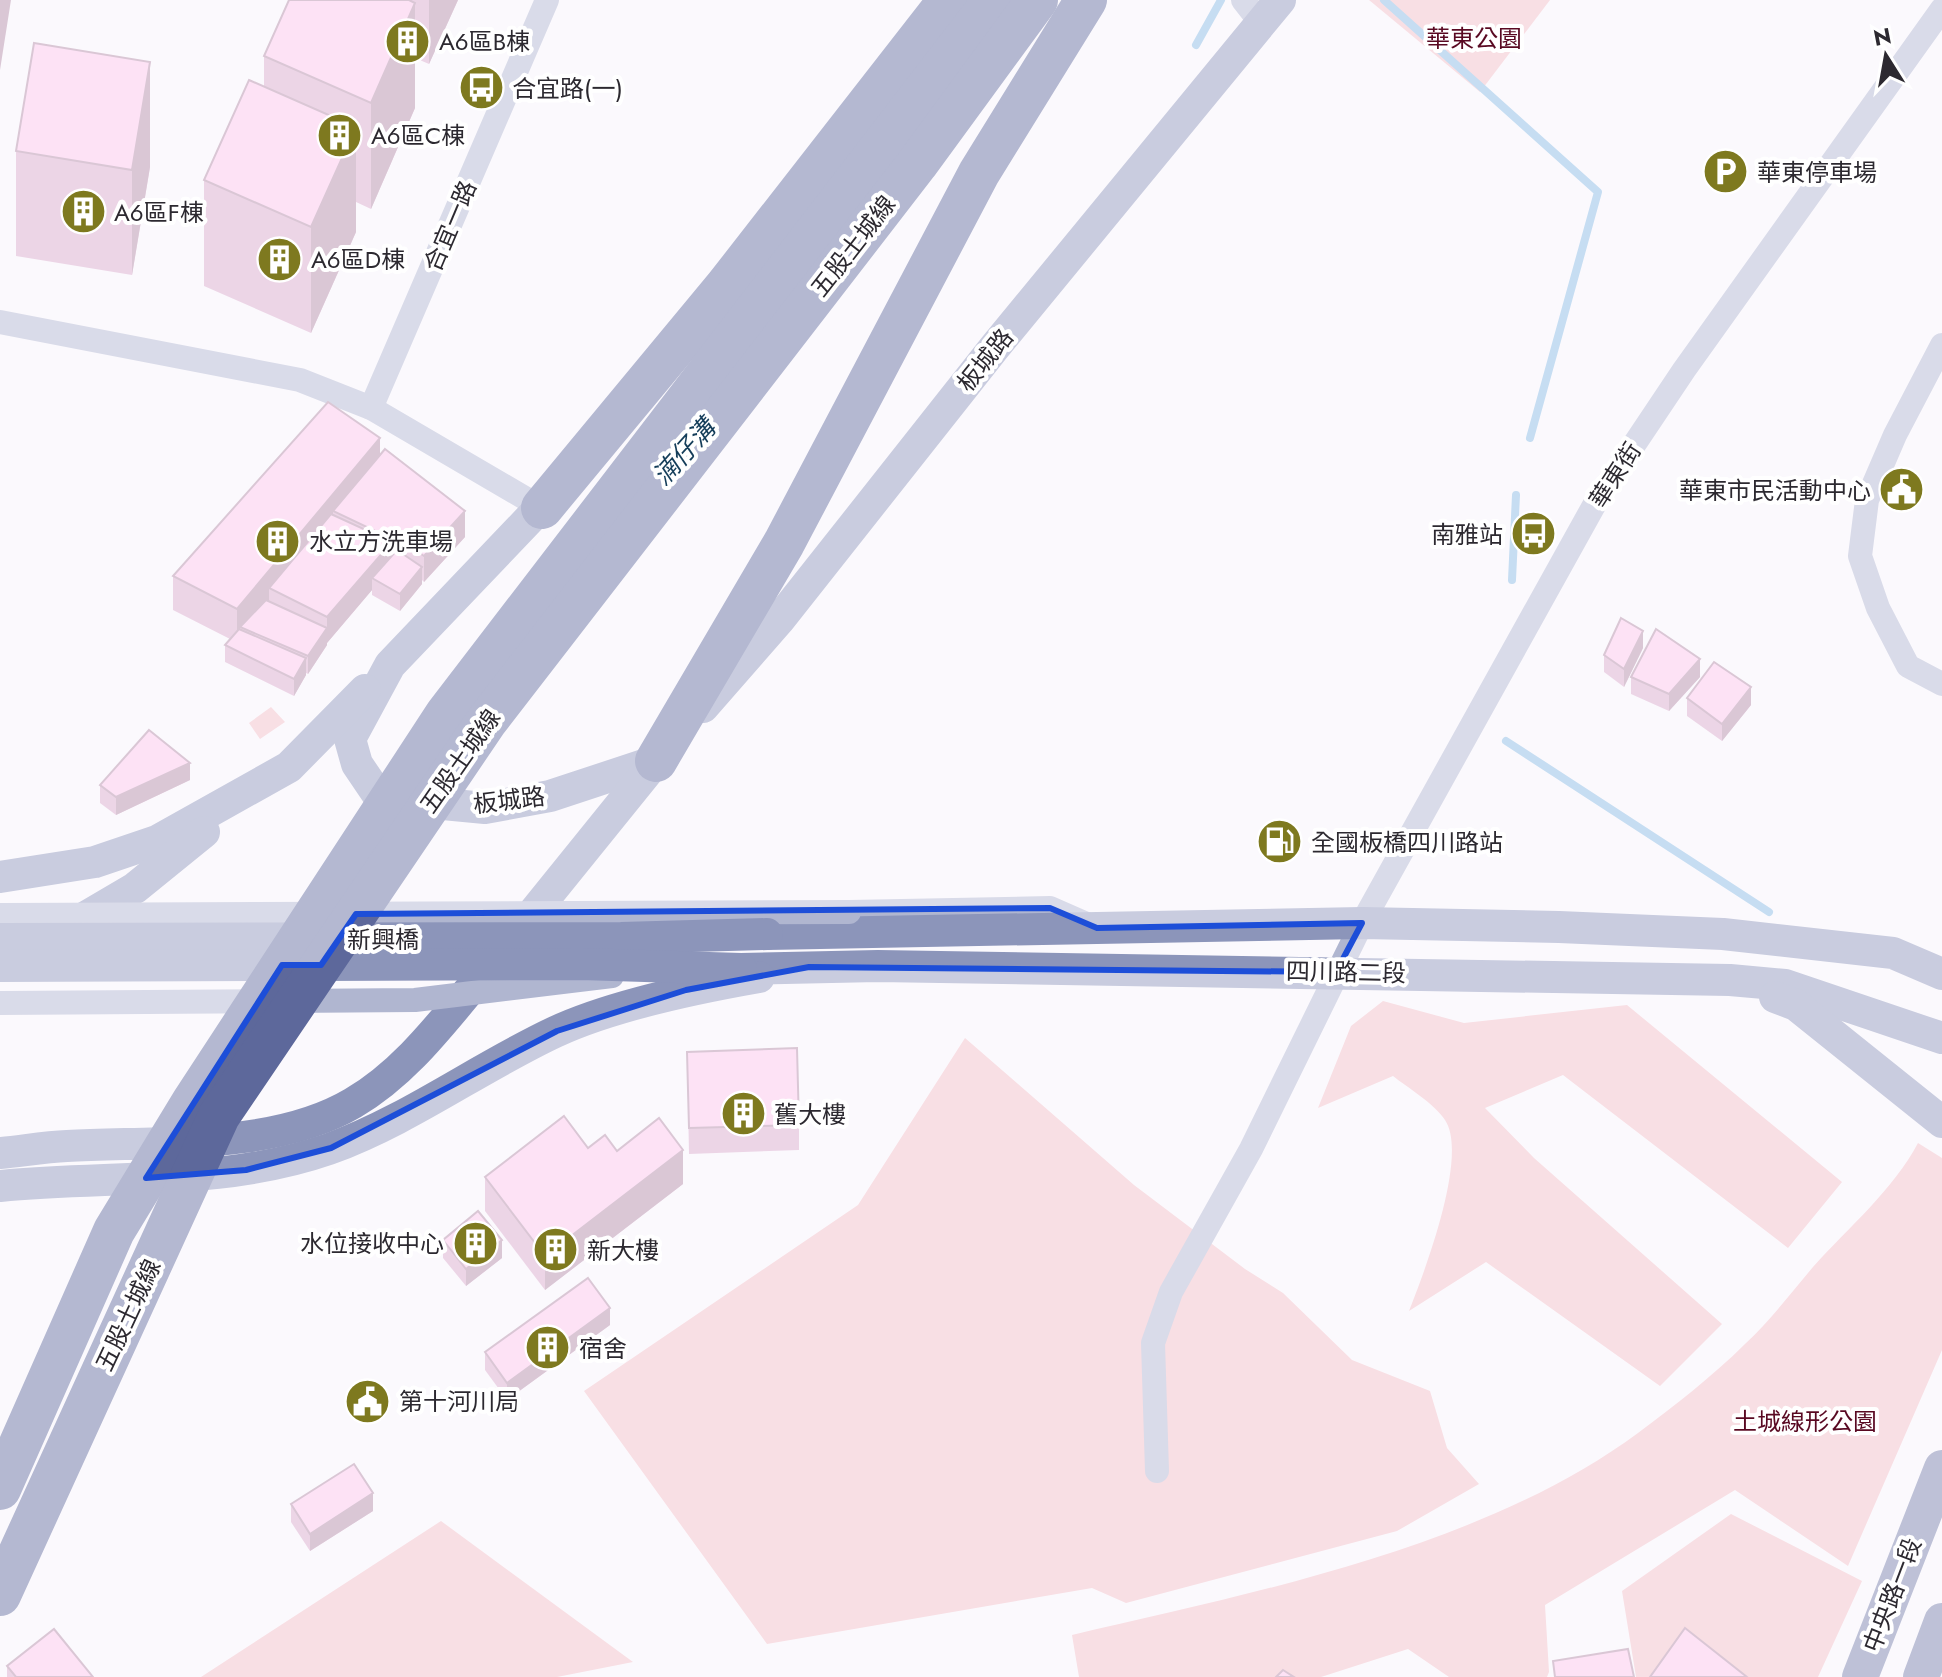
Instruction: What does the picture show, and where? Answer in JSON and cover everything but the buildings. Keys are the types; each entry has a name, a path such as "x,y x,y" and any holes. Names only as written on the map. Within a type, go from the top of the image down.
{"highway":[{"path":"542,508 726,286 949,0"},
{"name":"五股土城線","path":"0,1489 114,1231 201,1087 446,714 994,0"},
{"name":"五股土城線","path":"0,1595 219,1116 486,722 917,164 1037,0"},
{"path":"656,761 784,543 986,160 1086,0"}],"main road":[{"name":"板城路","path":"926,0 672,346 542,508 390,665 350,739 357,764 380,798 485,808 550,796 656,761 779,620 1261,8"},
{"path":"0,968 135,888 289,767 390,665"},
{"path":"0,1153 63,1146 238,1136 307,1124 353,1103 423,1045 656,761"},
{"path":"0,877 95,862 157,841 289,767"},
{"name":"四川路二段","path":"767,934 1362,923 1723,934 1893,953 1942,974"},
{"name":"新興橋","path":"0,939 621,938 767,934"},
{"path":"1893,953 1942,952"},
{"name":"新興橋","path":"0,968 581,964 741,969"},
{"path":"0,1186 200,1176 288,1162 374,1129 557,1031 686,990 809,967"},
{"name":"四川路二段","path":"741,969 1336,972 1730,980 1785,985 1942,1038"},
{"path":"1730,980 1796,1005 1942,1122"},
{"path":"0,1138 63,1146"},
{"name":"中央路一段","path":"1860,1677 1942,1468"},
{"path":"1921,1677 1942,1621"}],"street":[{"name":"合宜一路","path":"371,408 547,0"},
{"name":"華東街","path":"1157,1471 1153,1343 1171,1292 1251,1149 1362,923 1597,500 1690,361 1942,9"},
{"path":"0,322 300,380 371,408 542,508"},
{"path":"1942,345 1895,435 1867,500 1860,556 1878,608 1908,666 1942,684"},
{"path":"0,915 849,912 1050,908 1097,928"},
{"path":"0,1003 415,1000 687,967"}],"highlighted area":[{"path":"1050,908 1097,928 1362,923 1336,972 809,967 686,990 557,1031 331,1148 246,1170 146,1178 282,965 321,965 356,914"}],"green space":[{"name":"華東公園","path":"1369,0 1550,0 1480,92"},
{"path":"271,707 285,722 260,739 249,723"},
{"path":"1383,1001 1464,1023 1627,1005 1842,1182 1788,1248 1563,1075 1485,1108 1534,1158 1722,1324 1660,1386 1486,1262 1409,1311 1442,1215 1448,1186 1452,1160 1451,1137 1445,1120 1428,1102 1393,1076 1318,1108 1351,1026"},
{"path":"965,1038 1134,1185 1245,1269 1283,1293 1352,1360 1430,1391 1447,1448 1479,1484 1397,1531 1126,1603 1092,1588 767,1644 584,1391 858,1205"},
{"name":"土城線形公園","path":"1918,1143 1942,1158 1942,1350 1848,1566 1735,1490 1545,1605 1547,1677 1449,1677 1408,1649 1321,1677 1079,1677 1072,1635 1366,1561 1440,1536 1510,1507 1577,1473 1638,1433 1720,1368 1780,1307 1883,1192"},
{"path":"1731,1514 1862,1581 1818,1677 1636,1677 1622,1591"},
{"path":"441,1521 633,1662 557,1677 201,1677"}],"waterway":[{"path":"1196,45 1221,0"},
{"path":"1384,0 1598,192 1530,438"},
{"path":"1512,580 1516,495"},
{"path":"1506,741 1769,912"}],"place":[{"name":"A6區B棟","path":"408,41"},
{"name":"合宜路(一)","path":"481,88"},
{"name":"A6區C棟","path":"340,135"},
{"name":"華東停車場","path":"1726,172"},
{"name":"A6區F棟","path":"83,212"},
{"name":"A6區D棟","path":"280,259"},
{"name":"華東市民活動中心","path":"1902,490"},
{"name":"南雅站","path":"1534,534"},
{"name":"水立方洗車場","path":"278,541"},
{"name":"全國板橋四川路站","path":"1280,842"},
{"name":"舊大樓","path":"743,1114"},
{"name":"水位接收中心","path":"475,1243"},
{"name":"新大樓","path":"556,1250"},
{"name":"宿舍","path":"548,1348"},
{"name":"第十河川局","path":"368,1401"}],"water label":[{"name":"湳仔溝","path":"684,452"}]}
